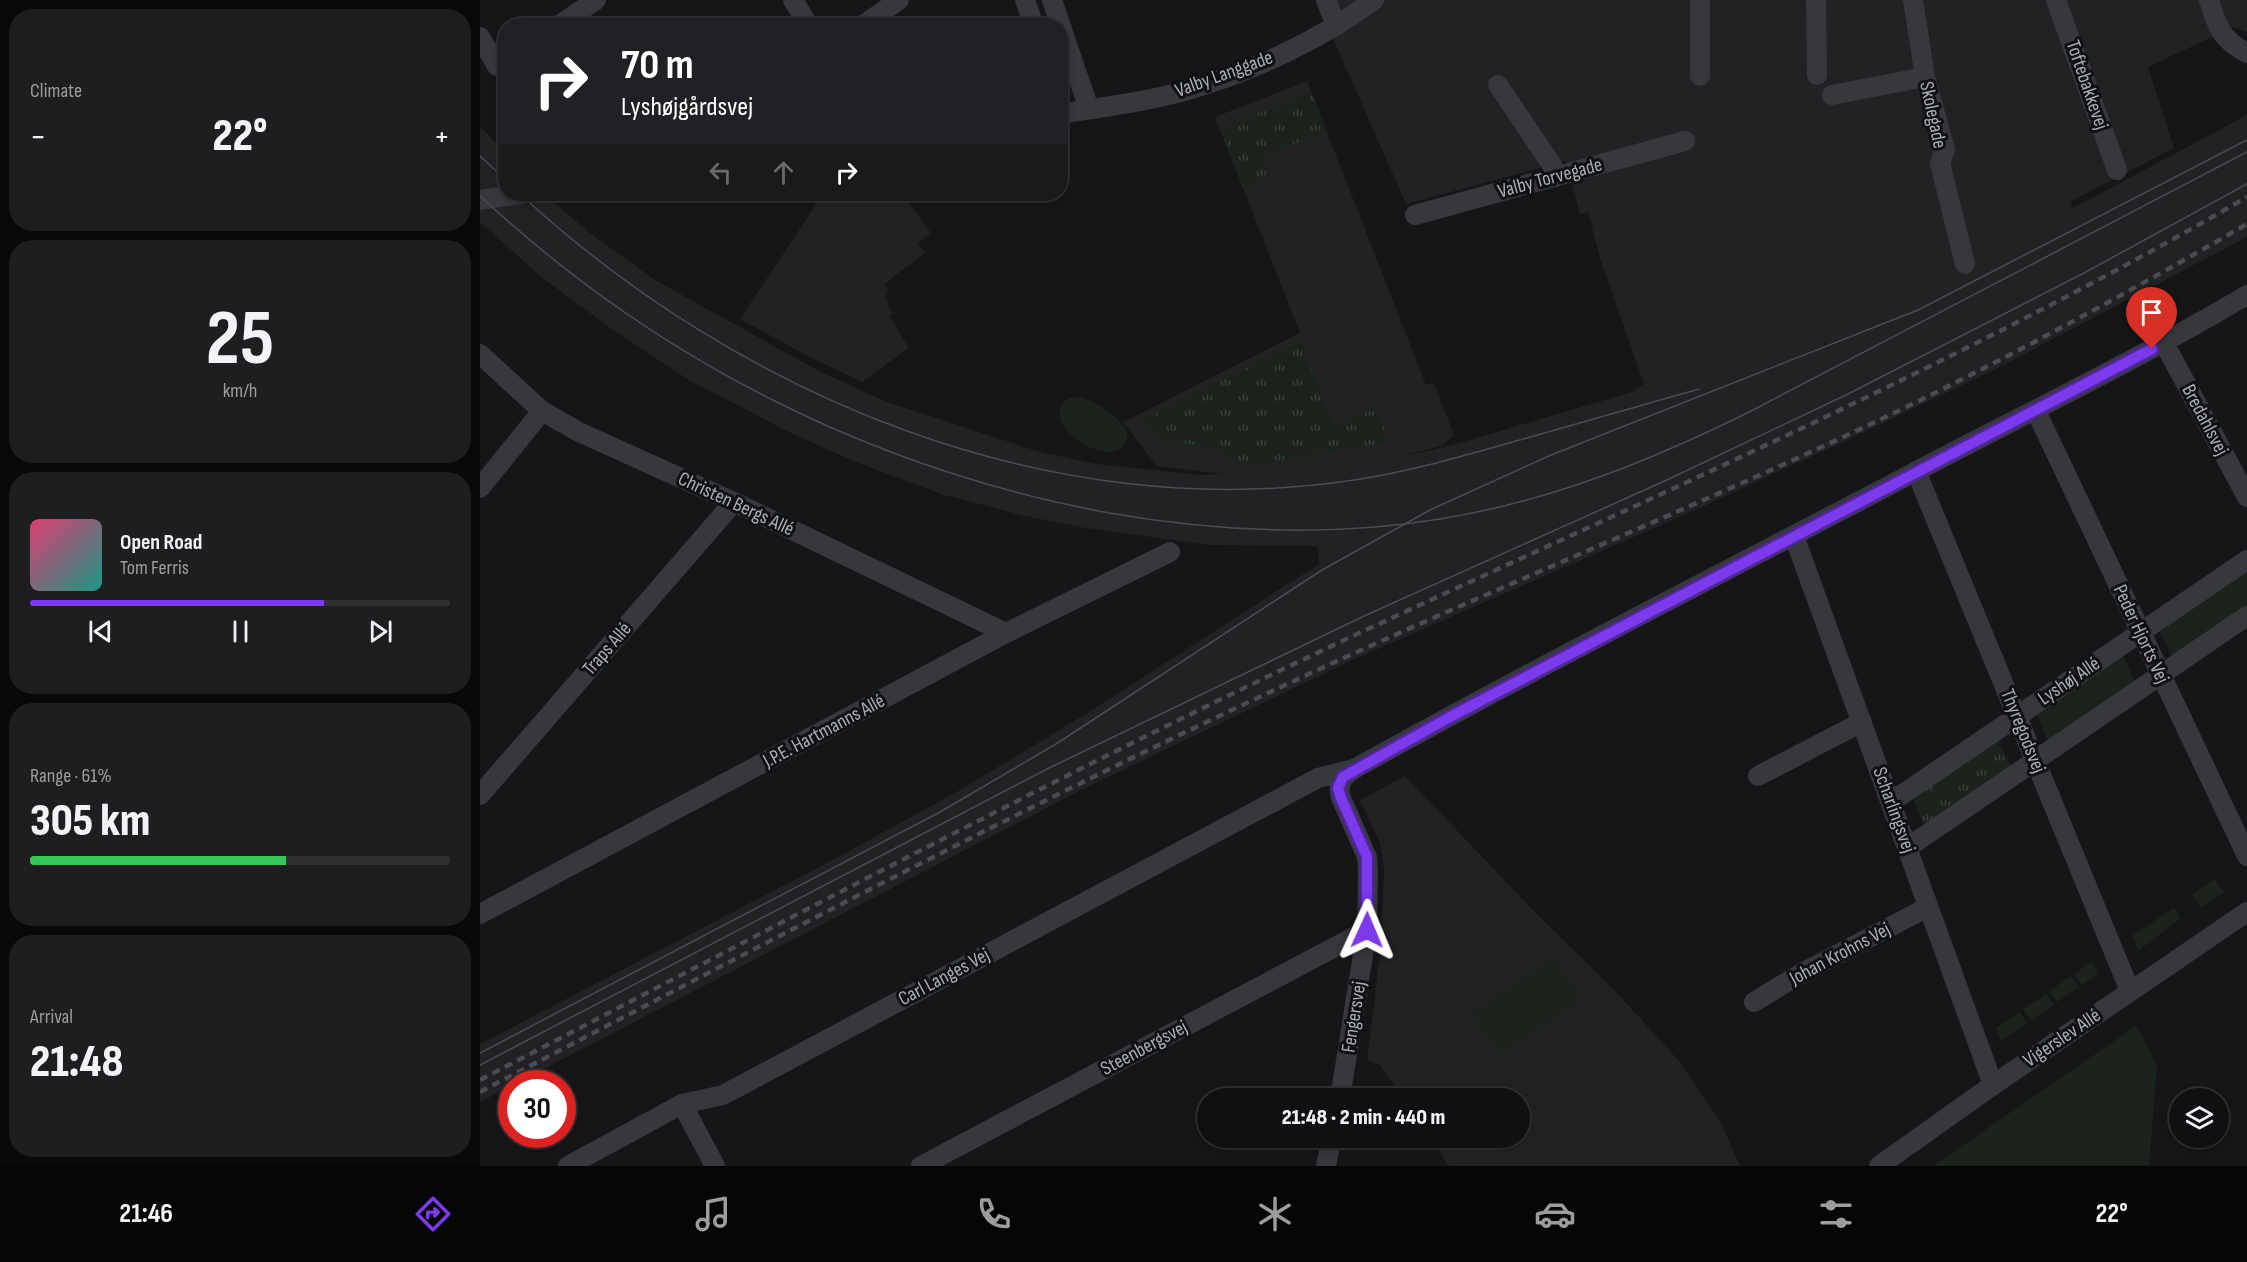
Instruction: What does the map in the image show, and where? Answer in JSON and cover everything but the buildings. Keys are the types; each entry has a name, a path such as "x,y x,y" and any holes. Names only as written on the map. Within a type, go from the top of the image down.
{"street":[{"path":"570,18 596,0"},
{"path":"793,0 804,18"},
{"path":"873,18 899,0"},
{"path":"1025,0 1031,18"},
{"path":"1052,0 1058,18"},
{"path":"1326,0 1336,26"},
{"name":"Valby Langgade","path":"1068,108 1089,109 1187,90 1267,60 1336,26 1374,0"},
{"path":"1700,0 1700,76"},
{"path":"1816,0 1817,75"},
{"name":"Skolegade","path":"1913,0 1925,77 1945,150 1940,164 1965,264"},
{"name":"Toftebakkevej","path":"2056,0 2117,171"},
{"path":"2209,0 2223,36 2232,46 2247,53"},
{"path":"480,37 498,59"},
{"path":"1068,47 1089,109"},
{"path":"1832,95 1925,77"},
{"path":"1498,85 1552,165 1556,177"},
{"name":"Valby Torvegade","path":"1415,215 1685,141"},
{"path":"480,200 498,197"},
{"name":"Carl Langes Vej","path":"568,1166 682,1104 723,1095 1318,778 1354,769 1916,471 2036,411 2164,343 2247,295"},
{"name":"Bredahlsvej","path":"2164,343 2247,497"},
{"name":"Christen Bergs Allé","path":"480,354 542,411 579,432 734,502 1006,633"},
{"path":"480,488 542,411"},
{"name":"Peder Hjorts Vej","path":"2036,411 2247,856"},
{"name":"Thyregodsvej","path":"1916,471 2130,992"},
{"name":"Traps Allé","path":"480,795 734,502"},
{"name":"Scharlingsvej","path":"1794,536 1993,1085"},
{"name":"J.P.E. Hartmanns Allé","path":"480,914 1006,633 1170,552"},
{"name":"Lyshøj Allé","path":"1891,802 2247,560"},
{"path":"1907,848 2247,616"},
{"path":"1758,777 1862,722"},
{"name":"Fengersvej","path":"1342,1088 1367,930 1367,857 1346,812 1338,788 1343,777 1354,769"},
{"name":"Johan Krohns Vej","path":"1754,1002 1800,974 1928,907"},
{"name":"Vigerslev Allé","path":"1879,1166 1993,1085 2247,912"},
{"name":"Steenbergsvej","path":"921,1166 1367,930"},
{"path":"682,1104 715,1166"},
{"path":"1326,1166 1330,1148"}],"shaded area":[{"path":"1316,0 2247,0 2247,32 2233,27 2148,67 2174,148 2070,202 2073,208 2247,115 2247,237 1998,368 1856,436 1702,507 1348,662 1075,793 542,1070 498,1070 498,1093 480,1102 480,1044 827,863 960,790 1089,712 1319,564 1317,546 1210,545 1086,528 1025,516 941,494 856,462 791,433 692,382 613,330 540,276 480,222 480,126 498,145 498,201 552,201 590,233 655,280 817,370 887,402 1040,452 1096,464 1202,475 1223,474 1157,466 1123,422 1300,333 1215,117 1307,81 1426,385 1434,383 1454,435 1441,446 1395,458 1449,446 1632,392 1644,384 1600,258 1588,212 1580,214 1566,161 1406,204"},
{"path":"818,201 908,201 931,233 918,243 925,253 884,284 888,290 885,293 889,303 887,304 893,313 889,316 909,348 862,382 740,319"},
{"path":"1405,776 1531,908 1618,994 1679,1061 1721,1123 1740,1166 1449,1166 1437,1148 1530,1148 1530,1088 1396,1088 1380,1065 1367,1060 1381,947 1384,870 1380,843 1360,800"}],"green space":[{"path":"1312,93 1327,132 1261,157 1268,176 1242,186 1221,128"},
{"path":"1301,341 1333,425 1377,409 1389,442 1244,467 1228,454 1217,449 1165,440 1156,436 1142,421"},
{"path":"1080,397 1106,410 1127,430 1125,444 1119,450 1100,451 1089,447 1070,434 1063,426 1060,416 1062,404 1069,398"},
{"path":"2247,570 2247,606 2171,656 2160,631"},
{"path":"2123,656 2136,683 2048,741 2037,713"},
{"path":"1997,738 2011,767 1924,826 1911,793"},
{"path":"2215,879 2224,892 2201,908 2192,894"},
{"path":"2174,908 2181,918 2138,951 2132,936"},
{"path":"1554,958 1581,1000 1499,1055 1471,1014"},
{"path":"2092,961 2098,974 2082,985 2074,974"},
{"path":"2071,976 2079,987 2057,1002 2049,991"},
{"path":"2046,994 2054,1005 2031,1021 2023,1009"},
{"path":"2020,1012 2027,1023 2001,1041 1996,1028"},
{"path":"2136,1026 2157,1064 2149,1166 1933,1166"}],"tram line":[{"path":"480,1053 940,812 1056,744 1322,570 1430,510 1551,455 1918,310 2247,140"},
{"path":"480,196 548,255 619,309 694,357 772,400 852,437 935,468 1021,493 1109,513 1233,528 1316,530 1399,525 1481,511 1561,490 1639,462 1753,410 2247,152"},
{"path":"480,156 498,173"},
{"path":"480,1065 1047,769 1362,617 1669,479 1848,394 2084,273 2247,184"},
{"path":"528,201 607,267 701,331 801,386 906,431 1015,464 1127,483 1240,489 1354,480 1441,462 1699,389"}],"railway":[{"path":"480,1080 907,857 1122,748 1338,643 1683,484 1912,375 2137,259 2247,197"},
{"path":"480,1092 893,878 1206,722 1379,642 1719,493 1904,408 2053,332 2247,224"}],"route":[{"path":"1367,930 1367,857 1341,798 1338,788 1343,777 1450,717 2152,349"}]}
